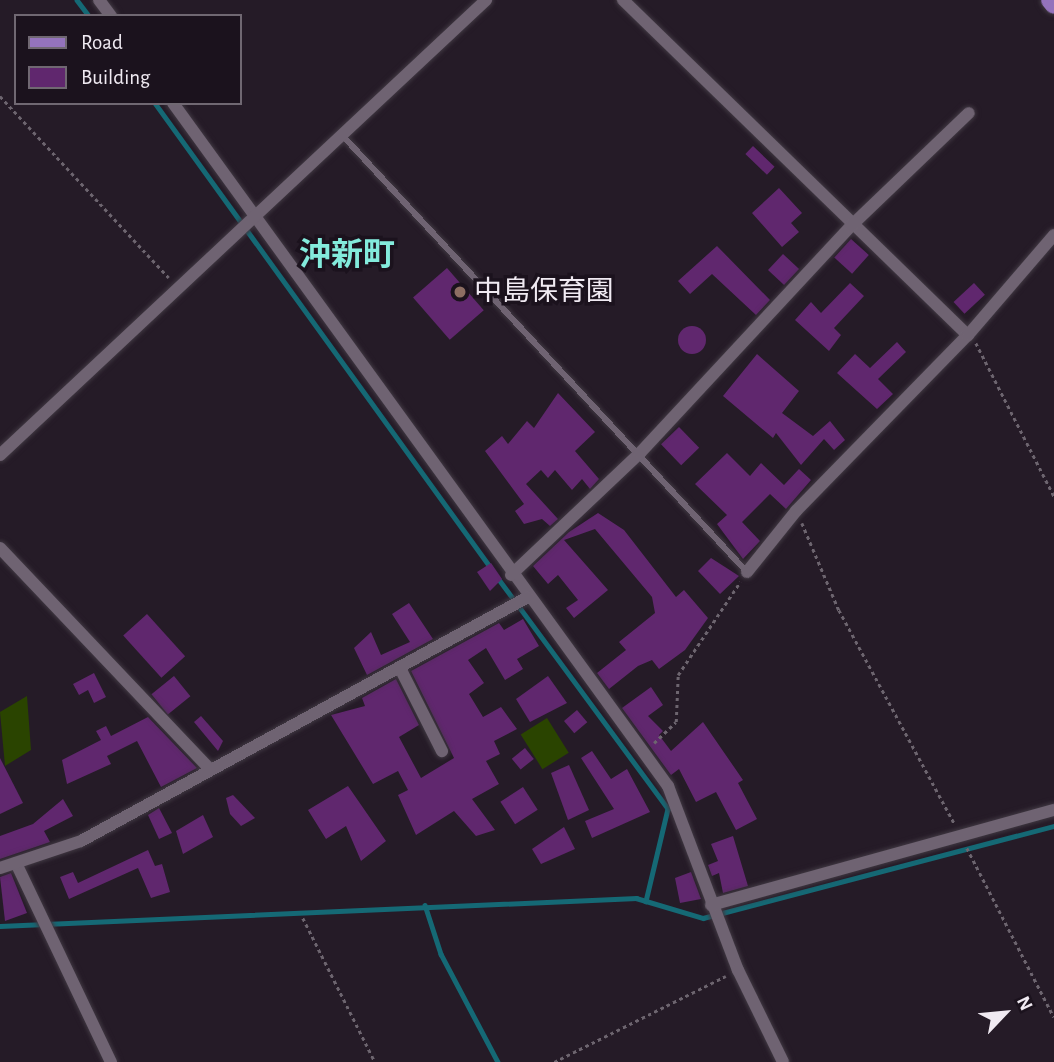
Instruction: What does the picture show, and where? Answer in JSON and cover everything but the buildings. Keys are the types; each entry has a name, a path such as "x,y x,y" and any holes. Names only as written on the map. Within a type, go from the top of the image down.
{"main road":[{"path":"1050,0 1054,5"}],"street":[{"path":"0,455 486,0"},
{"path":"623,0 851,226 968,335"},
{"path":"174,105 645,758 682,814 711,905 738,970 783,1062"},
{"path":"511,575 640,453 851,226 969,113"},
{"path":"747,572 796,511 968,335 1054,235"},
{"path":"0,548 210,769"},
{"path":"0,868 80,841 210,769 401,670 528,597"},
{"path":"401,670 442,751"},
{"path":"711,905 963,839 1054,810"},
{"path":"16,863 38,917 47,930 111,1062"}],"lane":[{"path":"342,135 640,453 747,572"}],"path":[{"path":"0,96 179,289"},
{"path":"968,335 1054,496"},
{"path":"796,511 839,610 963,839 1054,1017"},
{"path":"645,758 676,722 678,675 747,572"},
{"path":"303,918 374,1062"},
{"path":"554,1062 738,970"}],"green space":[{"path":"27,696 31,750 5,766 0,712"},
{"path":"547,718 569,753 542,769 521,734"}],"waterway":[{"path":"77,0 88,14"},
{"path":"156,105 491,568"},
{"path":"498,578 668,809 646,901"},
{"path":"0,926 636,898 703,918 1054,826"},
{"path":"425,905 441,954 498,1062"}],"place":[{"name":"中島保育園","path":"460,292"}],"district":[{"name":"沖新町","path":"347,255"}]}
